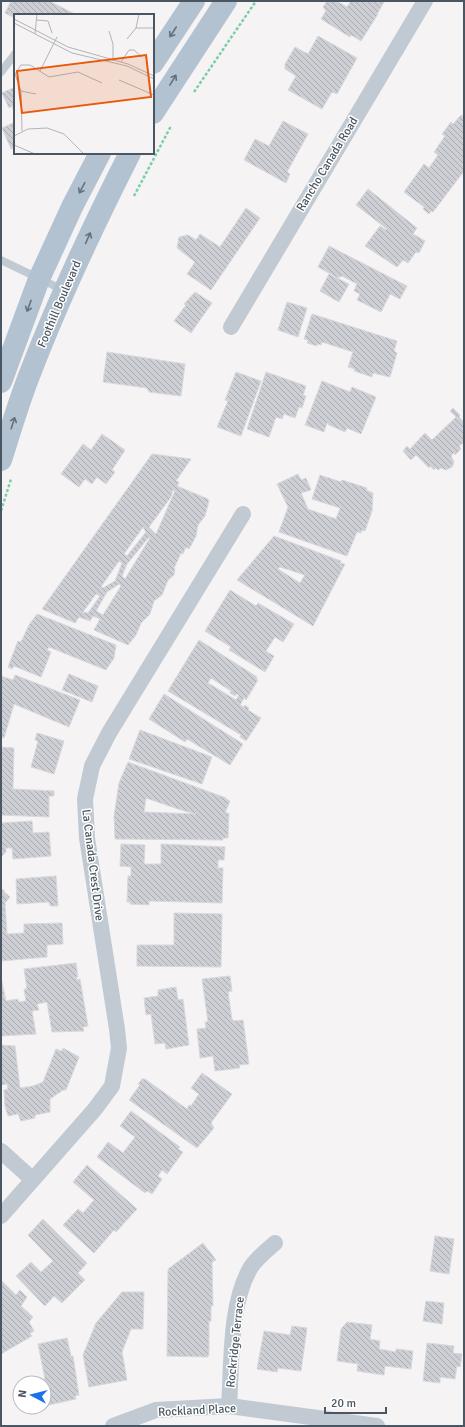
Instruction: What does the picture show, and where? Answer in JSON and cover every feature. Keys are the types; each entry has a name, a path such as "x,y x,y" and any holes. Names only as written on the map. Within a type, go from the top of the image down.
{"main road":[{"path":"154,61 194,1"},
{"path":"154,111 226,1"},
{"path":"3,373 39,279 72,207 99,154"},
{"name":"Foothill Boulevard","path":"7,467 28,377 96,220 129,154"}],"street":[{"name":"Rancho Canada Road","path":"231,327 425,1"},
{"path":"3,373 28,377"},
{"name":"La Canada Crest Drive","path":"32,1179 94,1109 112,1086 116,1068 118,1048 117,1029 87,838 85,799 92,766 109,733 242,514"},
{"path":"1,1151 32,1179 1,1216"},
{"name":"Rockridge Terrace","path":"229,1406 236,1314 241,1288 252,1266 275,1243"},
{"name":"Rockland Place","path":"113,1426 156,1410 229,1406 377,1426"}],"lane":[{"path":"1,72 14,55"},
{"path":"1,260 64,291"}],"path":[{"path":"190,99 256,1"},
{"path":"132,201 172,125"},
{"path":"1,511 7,467"}],"building":[{"path":"11,1 49,1 73,13 14,14 14,18 5,13"},
{"path":"327,1 336,1 347,7 351,1 384,2 361,41 351,35 350,37 321,19 326,11 323,7"},
{"path":"318,36 357,58 337,94 332,92 322,109 288,90 296,76 285,69 285,64 295,47 308,54"},
{"path":"14,87 14,111 12,106 9,108 2,93"},
{"path":"461,115 464,117 464,171 433,212 431,211 429,214 423,209 424,207 404,192 424,164 429,168 438,155 434,152 445,136 442,134 451,122 453,124"},
{"path":"283,121 308,134 287,172 290,174 286,183 244,160 255,139 269,146"},
{"path":"14,122 14,148 11,149 2,128"},
{"path":"368,189 417,228 413,234 425,241 419,253 416,252 408,263 403,260 397,267 365,246 380,226 386,230 387,229 356,205"},
{"path":"246,208 260,218 211,290 187,274 195,262 177,248 179,237 188,235 196,240 200,234 220,247"},
{"path":"329,246 407,286 400,299 390,294 381,312 357,300 360,294 354,291 357,284 342,276 338,278 318,267"},
{"path":"329,274 349,284 339,302 320,291"},
{"path":"195,292 212,303 191,333 174,321 186,305 184,304"},
{"path":"287,302 307,308 298,337 278,330"},
{"path":"312,314 397,341 394,351 397,353 390,377 373,373 372,377 354,371 355,369 348,367 353,352 322,342 321,345 318,344 317,346 307,343 308,340 304,339"},
{"path":"107,352 185,364 181,396 149,392 147,388 103,382"},
{"path":"236,372 261,381 241,436 217,427 228,401 225,400"},
{"path":"266,372 306,386 303,395 306,396 302,408 299,407 295,418 284,414 282,419 276,417 269,437 247,429"},
{"path":"322,381 350,392 352,387 376,397 361,434 347,428 345,432 327,423 324,432 305,425"},
{"path":"453,408 464,422 464,444 463,443 459,446 461,449 455,455 454,453 451,456 454,462 452,467 446,470 441,468 438,470 436,468 434,470 430,466 429,468 416,455 411,460 403,451 407,446 410,449 425,433 432,440 456,417 450,411"},
{"path":"102,434 125,450 112,470 115,472 106,484 97,477 92,484 85,479 79,487 61,474 83,444 91,450"},
{"path":"152,454 191,459 176,481 179,482 177,486 208,499 209,501 205,516 198,525 196,536 189,549 186,547 183,554 181,553 174,568 174,575 168,580 162,595 154,601 150,614 141,623 136,635 128,645 94,630 100,619 93,616 90,621 79,617 75,623 42,609","holes":["173,490 175,491 156,534 149,527 171,497","143,527 146,532 127,556 124,554","149,537 150,538 125,579 122,576 127,564","119,561 122,563 115,581 103,588 101,587","119,584 121,586 103,615 96,611 107,592","96,594 100,596 88,613 83,612"]},
{"path":"298,474 301,480 306,478 311,490 301,493 308,509 336,519 340,508 312,499 320,475 367,488 366,490 373,493 372,511 365,531 362,530 361,533 357,532 347,556 279,532 288,507 277,484"},
{"path":"274,536 341,561 340,563 345,564 313,626 237,580","holes":["280,567 305,575 300,583 278,569"]},
{"path":"230,590 256,606 258,603 294,624 283,642 275,637 266,651 274,656 265,672 229,650 231,647 205,631"},
{"path":"37,614 116,645 114,658 106,670 49,647 47,650 51,652 41,677 14,666 12,669 8,667 18,641 21,642 29,625"},
{"path":"199,640 257,677 256,679 258,680 246,700 244,698 240,705 244,707 245,705 249,708 248,710 261,718 246,741 240,737 241,735 168,691","holes":["211,678 231,691 230,693 235,696 236,694 239,695 236,700 208,683"]},
{"path":"69,674 98,686 92,702 62,690"},
{"path":"15,675 80,700 69,727 14,704 4,738 1,737 1,676 13,680"},
{"path":"164,694 243,744 230,765 187,739 185,742 149,719"},
{"path":"140,730 212,757 202,784 129,759"},
{"path":"37,733 64,741 54,774 31,767 38,741 35,740"},
{"path":"1,747 14,748 13,789 54,791 54,796 49,796 49,817 1,815"},
{"path":"128,762 226,798 230,801 225,813 229,813 228,838 223,838 223,840 115,839 114,816 119,783","holes":["146,798 196,814 144,812"]},
{"path":"32,821 33,833 49,832 51,856 13,859 12,848 6,848 6,852 1,857 1,823"},
{"path":"121,844 145,845 144,864 161,864 161,844 225,847 224,860 218,860 218,868 223,868 222,903 149,901 149,905 130,904 130,902 127,902 128,876 131,876 131,867 120,866"},
{"path":"56,876 58,906 50,906 49,902 17,904 16,879"},
{"path":"1,890 4,890 4,892 10,897 5,903 7,934 24,933 24,924 62,923 63,944 47,945 47,957 1,961"},
{"path":"174,913 222,914 221,967 137,966 137,945 174,945"},
{"path":"76,963 78,977 76,977 77,980 80,979 88,1026 83,1027 84,1031 52,1032 47,1002 37,1004 39,1010 32,1011 36,1034 1,1036 1,978 6,1001 18,999 18,1002 26,1001 24,989 27,989 24,969"},
{"path":"230,976 232,991 228,992 232,1019 234,1021 243,1020 249,1064 239,1065 240,1068 215,1071 213,1056 200,1058 197,1029 206,1028 205,1022 208,1022 202,979"},
{"path":"176,987 178,1000 183,999 189,1045 166,1049 165,1043 155,1044 151,1014 146,1015 144,998 158,996 158,990"},
{"path":"1,1045 15,1046 20,1088 33,1086 43,1082 56,1049 62,1051 63,1048 79,1057 66,1090 63,1090 50,1099 50,1112 35,1115 35,1118 21,1121 18,1114 8,1116 5,1106 4,1090 8,1089 7,1084 1,1085"},
{"path":"202,1073 232,1094 211,1123 214,1128 197,1148 129,1100 140,1085 138,1084 142,1079 145,1079 187,1109 189,1105 191,1106 199,1094 191,1088"},
{"path":"131,1111 180,1147 178,1149 183,1152 167,1174 162,1170 158,1176 162,1179 152,1194 147,1191 145,1193 97,1157 108,1142 123,1153 135,1137 120,1126"},
{"path":"87,1165 137,1209 116,1232 114,1230 94,1253 63,1225 78,1209 83,1213 94,1200 73,1182"},
{"path":"43,1219 87,1263 78,1273 85,1280 62,1303 54,1296 45,1306 16,1276 31,1262 41,1272 53,1261 28,1235"},
{"path":"435,1236 454,1239 449,1274 430,1271"},
{"path":"203,1243 216,1260 212,1262 213,1306 211,1306 211,1321 209,1321 209,1354 208,1357 167,1356 168,1269"},
{"path":"1,1280 16,1295 20,1290 27,1297 21,1306 33,1317 29,1322 34,1331 30,1333 32,1336 1,1354"},
{"path":"122,1292 144,1292 143,1329 131,1329 122,1352 127,1380 89,1387 83,1355 96,1323"},
{"path":"426,1301 444,1303 442,1324 423,1321"},
{"path":"347,1322 372,1325 370,1339 380,1341 379,1349 396,1352 396,1349 413,1351 411,1369 385,1366 384,1375 357,1371 358,1364 337,1361 341,1329"},
{"path":"292,1326 307,1328 301,1371 278,1368 277,1372 257,1369 264,1331 290,1335"},
{"path":"67,1338 71,1356 73,1356 79,1395 75,1396 76,1399 52,1404 52,1375 44,1375 38,1344"},
{"path":"427,1343 454,1346 453,1353 462,1354 460,1367 457,1366 455,1379 440,1377 440,1383 423,1381"}]}
